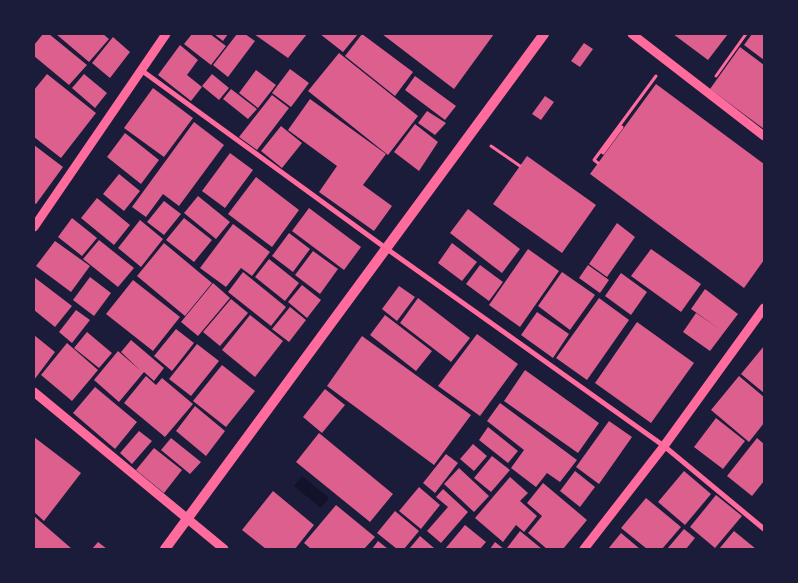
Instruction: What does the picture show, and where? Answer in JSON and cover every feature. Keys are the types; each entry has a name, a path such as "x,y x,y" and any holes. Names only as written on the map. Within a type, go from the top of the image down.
{"main road":[{"path":"166,549 544,34"}],"street":[{"path":"34,227 166,34"},
{"path":"632,34 764,136"},
{"path":"141,70 387,249 664,446 764,529"},
{"path":"584,549 664,446 764,308"},
{"path":"34,392 224,549"}],"path":[{"path":"706,91 746,34"},
{"path":"598,163 594,160 622,127 657,74"},
{"path":"616,123 622,127"},
{"path":"491,146 520,166"}],"shaded area":[{"path":"302,476 329,498 321,508 294,486"}],"building":[{"path":"43,34 49,34 87,65 69,85 34,56 34,45"},
{"path":"56,34 103,34 109,39 89,62"},
{"path":"192,34 210,34 226,46 211,65 184,44"},
{"path":"214,34 228,34 223,41"},
{"path":"237,34 245,34 255,41 228,77 213,65"},
{"path":"254,34 307,34 288,58"},
{"path":"320,34 358,34 343,52"},
{"path":"362,34 413,72 395,96 345,56"},
{"path":"382,34 494,34 454,89"},
{"path":"673,34 728,34 708,60"},
{"path":"752,34 764,34 764,60 744,45"},
{"path":"113,37 130,52 110,78 92,63"},
{"path":"584,43 593,49 580,67 571,61"},
{"path":"180,45 198,60 187,75 202,87 191,101 158,75"},
{"path":"740,47 764,65 764,129 710,89"},
{"path":"339,53 418,116 388,155 308,91"},
{"path":"290,69 309,83 291,107 272,93"},
{"path":"256,70 276,85 258,108 239,93"},
{"path":"47,74 96,113 61,158 34,137 34,90"},
{"path":"84,74 107,93 95,108 72,88"},
{"path":"212,74 229,88 219,100 202,86"},
{"path":"415,76 456,106 445,120 405,90"},
{"path":"656,84 764,164 764,260 744,288 590,174"},
{"path":"153,88 193,118 164,157 124,128"},
{"path":"231,89 257,109 248,119 223,99"},
{"path":"272,95 289,108 257,150 239,137"},
{"path":"545,96 554,102 541,120 532,114"},
{"path":"310,99 386,154 363,185 392,206 374,231 319,192 337,166 288,130"},
{"path":"427,111 446,123 435,135 418,123"},
{"path":"194,122 224,145 179,206 163,194 146,217 132,207"},
{"path":"415,124 438,142 419,171 394,152"},
{"path":"281,126 302,143 282,168 261,151"},
{"path":"125,133 159,160 141,184 107,157"},
{"path":"34,145 63,167 36,204 34,203"},
{"path":"230,153 253,170 225,208 202,191"},
{"path":"527,156 596,205 562,253 493,204"},
{"path":"119,174 140,191 124,211 103,194"},
{"path":"256,177 299,210 272,247 228,214"},
{"path":"198,196 230,222 216,239 184,213"},
{"path":"97,198 130,225 114,245 81,218"},
{"path":"164,201 181,214 164,235 147,222"},
{"path":"309,208 361,247 344,270 292,231"},
{"path":"468,209 520,249 502,273 450,233"},
{"path":"72,218 97,238 82,256 58,237"},
{"path":"184,218 212,240 194,262 166,240"},
{"path":"140,220 163,239 141,267 118,248"},
{"path":"617,223 635,237 607,277 589,264"},
{"path":"233,224 270,252 252,276 241,268 226,287 200,268"},
{"path":"289,233 310,249 293,272 272,256"},
{"path":"99,240 134,268 118,287 83,259"},
{"path":"55,241 90,266 71,292 36,266"},
{"path":"164,243 212,283 185,316 137,276"},
{"path":"452,243 477,262 462,281 438,263"},
{"path":"528,249 559,271 520,327 489,305"},
{"path":"651,249 701,284 681,312 631,276"},
{"path":"313,251 338,269 320,294 295,275"},
{"path":"269,259 299,283 285,301 255,277"},
{"path":"480,265 503,282 489,301 466,284"},
{"path":"588,265 609,280 600,293 579,278"},
{"path":"243,272 286,307 271,326 228,292"},
{"path":"562,272 595,295 570,330 538,306"},
{"path":"621,273 647,292 631,315 605,296"},
{"path":"34,277 72,306 55,327 34,310"},
{"path":"90,277 111,293 94,316 73,300"},
{"path":"133,280 180,317 153,351 106,314"},
{"path":"213,283 230,298 198,336 181,322"},
{"path":"302,285 321,300 307,318 288,302"},
{"path":"399,286 415,297 397,321 382,309"},
{"path":"705,289 738,314 710,351 683,332 696,313 721,330 691,309"},
{"path":"418,298 470,338 451,362 400,323"},
{"path":"599,298 629,320 587,380 556,358"},
{"path":"231,299 248,313 220,346 203,332"},
{"path":"290,307 306,320 289,342 272,329"},
{"path":"76,310 90,320 72,343 59,332"},
{"path":"537,312 569,334 553,358 521,335"},
{"path":"250,315 283,341 255,377 222,350"},
{"path":"385,315 432,351 416,371 370,335"},
{"path":"637,322 694,363 651,423 595,383"},
{"path":"176,329 194,343 172,371 154,356"},
{"path":"87,332 112,353 99,368 74,348"},
{"path":"477,334 518,364 480,416 438,386"},
{"path":"34,335 55,352 34,380"},
{"path":"362,336 471,415 434,465 327,386"},
{"path":"131,340 164,368 154,381 144,372 119,402 94,380 118,351 141,371 121,352"},
{"path":"67,343 98,370 72,401 41,375"},
{"path":"197,344 219,361 191,396 169,379"},
{"path":"764,346 764,393 741,374"},
{"path":"222,365 255,391 226,427 193,401"},
{"path":"525,370 599,423 578,453 504,401"},
{"path":"146,376 156,385 162,378 193,404 165,437 124,403"},
{"path":"739,376 764,397 764,423 749,442 711,410"},
{"path":"95,387 137,422 115,449 73,413"},
{"path":"325,389 345,405 322,433 303,417"},
{"path":"500,403 577,460 560,482 547,473 536,487 511,468 524,450 487,421"},
{"path":"195,406 225,431 206,456 176,431"},
{"path":"716,418 745,441 723,469 694,447"},
{"path":"609,421 632,437 599,484 576,467"},
{"path":"488,427 518,451 508,463 479,440"},
{"path":"139,431 152,441 132,464 120,453"},
{"path":"319,433 393,494 370,522 296,462"},
{"path":"34,437 81,473 44,521 34,512"},
{"path":"171,438 201,462 190,474 161,450"},
{"path":"757,438 764,444 764,481 752,496 727,476"},
{"path":"473,444 487,456 474,471 460,459"},
{"path":"154,448 182,470 164,493 136,470"},
{"path":"446,454 458,463 435,493 423,483"},
{"path":"492,456 510,470 491,492 474,478"},
{"path":"459,468 489,496 474,512 444,484"},
{"path":"575,471 595,487 580,507 560,491"},
{"path":"684,471 711,494 685,525 658,502"},
{"path":"510,477 528,493 520,501 537,516 524,532 516,525 503,542 475,518"},
{"path":"543,483 587,520 563,549 547,549 528,533 542,516 527,503"},
{"path":"419,487 440,505 421,529 399,511"},
{"path":"443,489 468,512 441,543 427,531 448,507 436,497"},
{"path":"273,491 314,525 295,549 266,549 242,530"},
{"path":"716,495 742,516 715,548 690,527"},
{"path":"646,498 681,527 662,549 647,549 621,528"},
{"path":"336,505 375,537 364,549 311,549 304,543"},
{"path":"395,511 419,531 404,549 397,549 377,533"},
{"path":"34,516 72,549 34,549"},
{"path":"465,525 486,542 480,549 445,549"},
{"path":"684,529 695,538 686,549 667,549"},
{"path":"520,531 542,549 507,548"},
{"path":"734,531 756,549 719,549"},
{"path":"621,533 640,549 608,549"},
{"path":"420,536 434,548 409,549"},
{"path":"378,541 388,549 372,549"},
{"path":"98,542 107,549 92,549"},
{"path":"495,542 504,549 490,549"}]}
